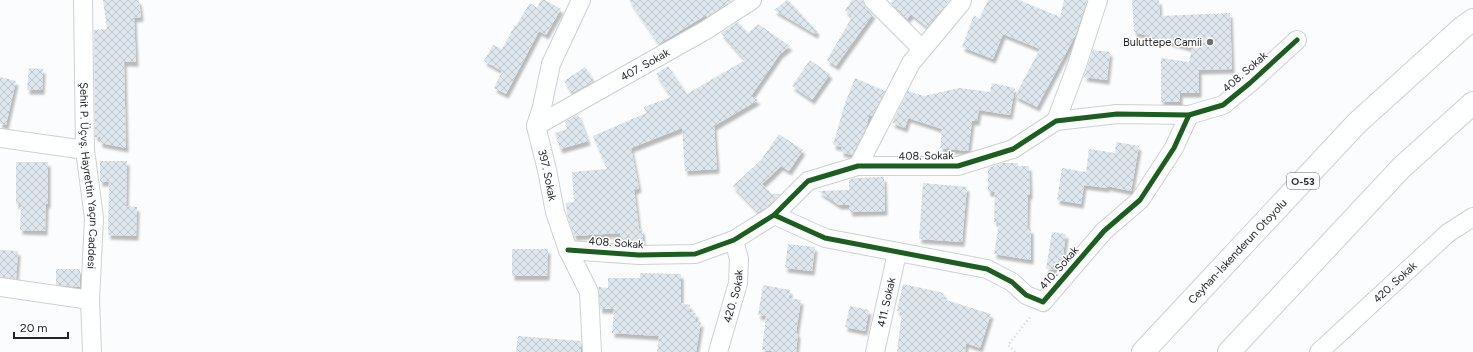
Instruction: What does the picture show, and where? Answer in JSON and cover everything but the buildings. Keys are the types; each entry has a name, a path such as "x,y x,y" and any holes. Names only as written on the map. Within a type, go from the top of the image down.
{"highway":[{"name":"Ceyhan-İskenderun Otoyolu","path":"1143,352 1357,124 1463,27 1473,20"},
{"path":"1229,352 1401,168 1473,103"}],"street":[{"name":"Şehit P. Üçvş. Hayrettin Yaçın Caddesi","path":"82,0 85,150 94,218 90,300 92,352"},
{"path":"536,126 542,107 551,64 581,0"},
{"name":"407. Sokak","path":"536,126 706,30 752,0"},
{"path":"873,0 922,49"},
{"path":"858,166 911,63 962,0"},
{"path":"1056,121 1098,0"},
{"name":"408. Sokak","path":"568,250 639,255 694,254 734,240 774,215 808,181 858,166 958,166 1013,149 1056,121 1117,114 1189,115 1223,105 1250,83 1297,40"},
{"name":"410. Sokak","path":"774,215 825,238 897,253 987,269 1012,282 1026,295 1043,302 1104,231 1140,200 1174,148 1189,115"},
{"name":"397. Sokak","path":"536,126 547,170 555,212 568,250 589,292 592,352"},
{"path":"0,138 85,150"},
{"name":"420. Sokak","path":"1319,352 1448,233 1473,217"},
{"name":"420. Sokak","path":"718,352 738,283 739,259 734,240"},
{"name":"411. Sokak","path":"875,352 897,253"},
{"path":"0,287 90,300"}],"path":[{"path":"1015,352 1008,345 1043,302"}],"cycle path":[{"path":"568,250 639,255 695,254 734,240 774,215 808,181 858,166 958,166 1013,149 1056,121 1117,114 1189,115 1223,105 1250,83 1297,40"},
{"path":"774,215 825,238 987,269 1012,282 1026,295 1043,302 1104,231 1140,200 1174,148 1189,115"}],"place":[{"name":"Buluttepe Camii","path":"1210,42"}]}
